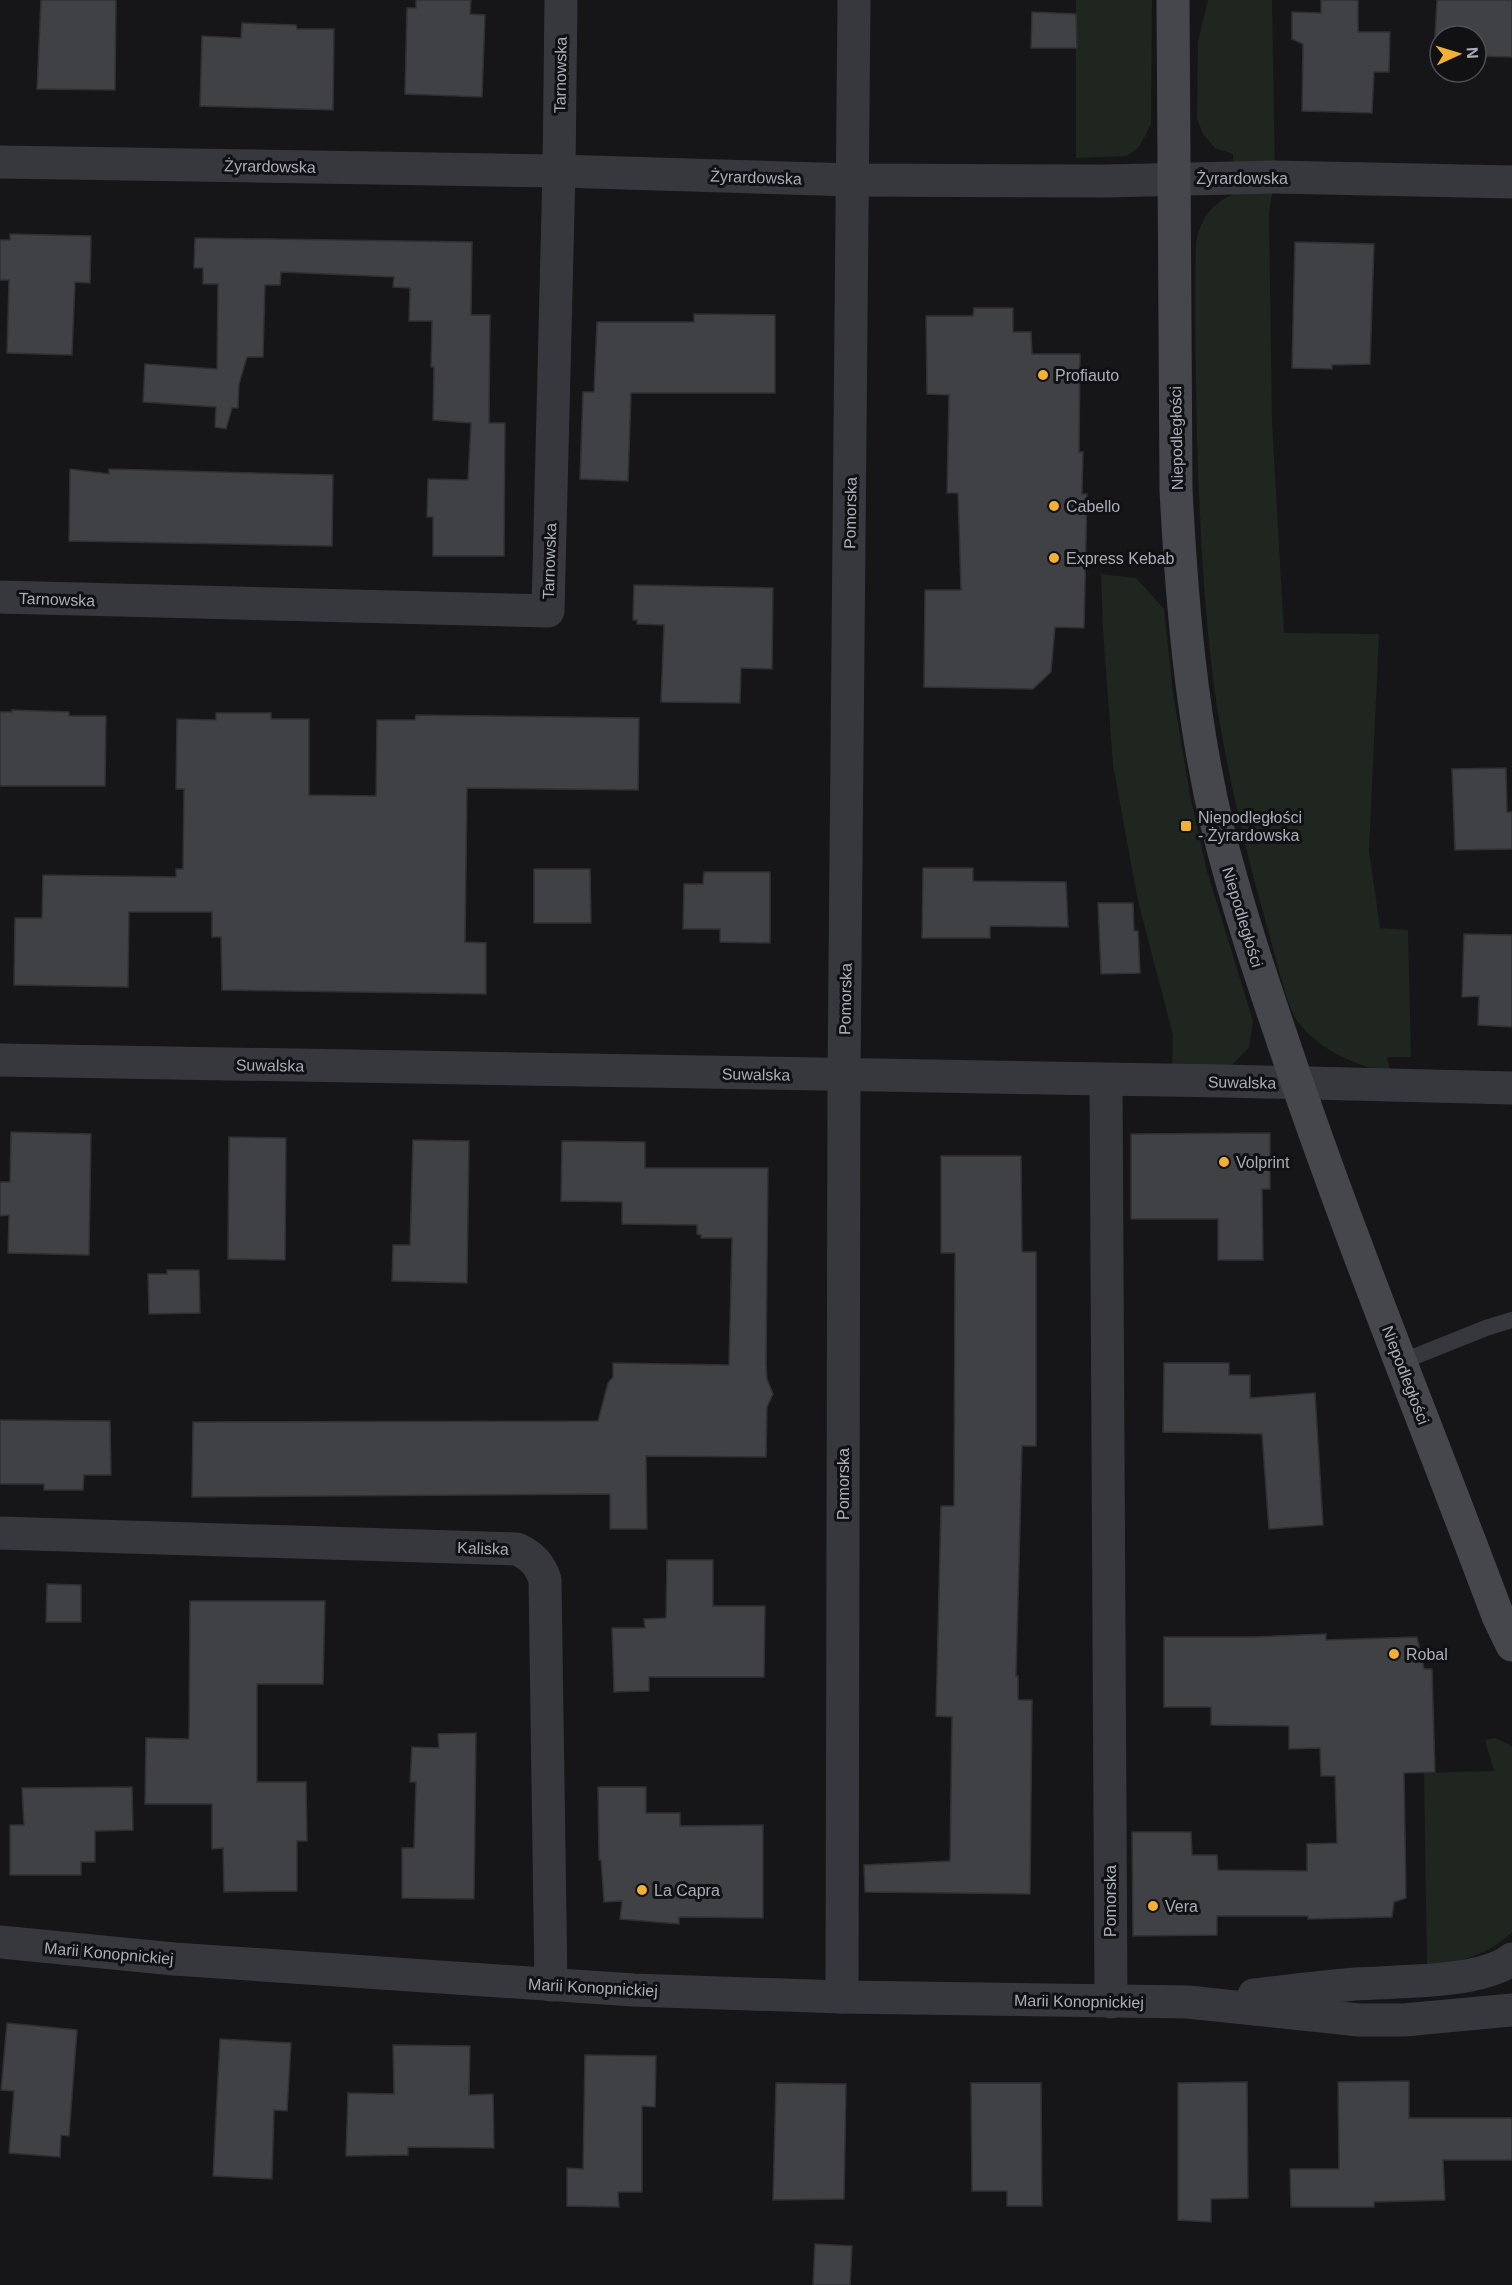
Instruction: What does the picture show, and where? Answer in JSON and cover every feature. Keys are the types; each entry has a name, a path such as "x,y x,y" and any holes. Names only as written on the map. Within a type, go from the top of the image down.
{"street":[{"name":"Tarnowska","path":"0,597 548,610 561,0"},
{"name":"Pomorska","path":"842,1997 844,1076 854,0"},
{"name":"Niepodległości","path":"1173,0 1176,490 1181,571 1196,713 1217,824 1230,873 1297,1083 1333,1186 1498,1616 1512,1645"},
{"name":"Żyrardowska","path":"0,162 559,171 854,180 1107,181 1275,177 1512,182"},
{"name":"Suwalska","path":"0,1060 1512,1088"},
{"name":"Pomorska","path":"1106,1080 1111,2002"},
{"name":"Kaliska","path":"0,1533 516,1549 535,1560 545,1580 550,1985"},
{"name":"Niepodległości","path":"1498,1616 1512,1669"},
{"name":"Marii Konopnickiej","path":"0,1942 174,1959 550,1985 842,1997 1188,2002 1359,2020 1404,2020 1512,2010"},
{"name":"Marii Konopnickiej","path":"1188,2002 1354,1984 1466,1976 1494,1968 1512,1959"}],"lane":[{"path":"1401,1362 1512,1320"}],"shaded area":[{"path":"1076,0 1152,0 1151,123 1138,148 1127,156 1076,158"},
{"path":"1208,0 1272,0 1275,177 1269,213 1272,421 1284,633 1379,634 1369,851 1380,928 1408,930 1411,1057 1387,1057 1394,1086 1378,1085 1370,1068 1340,1056 1322,1045 1306,1031 1293,1014 1280,975 1245,843 1217,707 1206,607 1200,507 1195,342 1196,245 1207,215 1218,203 1232,195 1233,154 1215,148 1203,134 1197,119 1198,42"},
{"path":"1101,574 1136,578 1164,609 1173,693 1190,795 1207,871 1253,1021 1249,1047 1233,1064 1224,1067 1172,1066 1173,1035 1138,901 1113,765"},
{"path":"1495,1738 1512,1746 1512,1932 1492,1947 1472,1956 1427,1966 1424,1773 1494,1771 1485,1740"}],"building":[{"path":"41,0 116,0 115,90 37,89"},
{"path":"416,0 471,0 470,14 485,15 482,97 405,94 407,8 416,8"},
{"path":"1321,0 1358,0 1358,32 1390,32 1389,72 1374,72 1372,113 1302,111 1303,44 1292,39 1292,12 1321,13"},
{"path":"1437,0 1512,0 1512,57 1488,56 1488,24 1436,24"},
{"path":"1032,12 1076,14 1077,48 1031,48"},
{"path":"242,23 296,25 297,29 334,29 333,110 200,106 202,36 241,38"},
{"path":"10,234 91,236 90,283 75,282 72,355 7,353 9,280 0,280 0,240 10,240"},
{"path":"195,238 472,242 471,315 490,315 489,423 505,423 504,556 433,556 433,517 427,517 428,479 468,480 471,423 433,420 432,321 409,321 410,288 393,287 394,277 281,272 280,285 265,285 263,357 247,357 239,384 238,408 232,408 226,429 215,427 216,407 143,402 145,364 217,369 218,284 203,284 203,268 194,268"},
{"path":"1295,242 1374,244 1370,364 1332,365 1332,369 1292,368"},
{"path":"974,308 1013,308 1013,332 1031,332 1032,354 1080,354 1079,452 1083,452 1082,494 1087,494 1084,628 1055,627 1051,672 1033,689 924,687 925,590 961,590 958,493 947,493 949,395 927,394 926,316 973,316"},
{"path":"694,314 775,315 775,393 631,393 628,481 580,479 583,392 594,392 597,322 694,322"},
{"path":"70,469 109,474 109,469 333,475 332,546 69,541"},
{"path":"634,585 773,588 772,669 741,668 740,703 661,702 664,625 637,624 637,620 633,620"},
{"path":"12,710 69,712 69,716 106,716 105,786 0,786 0,712 12,712"},
{"path":"216,713 271,713 271,719 309,719 309,795 376,796 377,720 415,720 416,715 639,718 638,790 467,788 465,942 486,943 486,994 222,990 221,937 212,937 212,912 129,912 128,987 14,985 15,918 42,918 43,875 176,877 176,869 183,869 184,789 176,789 177,719 216,720"},
{"path":"1506,768 1507,812 1512,812 1512,849 1455,850 1452,769"},
{"path":"923,868 973,868 973,881 1066,882 1068,927 990,926 990,938 922,938"},
{"path":"534,869 590,869 591,923 534,923"},
{"path":"704,872 770,872 770,943 720,942 720,929 683,929 684,884 703,884"},
{"path":"1098,903 1133,903 1134,931 1138,931 1140,973 1101,974"},
{"path":"1464,934 1512,935 1512,1027 1478,1025 1479,996 1462,997"},
{"path":"11,1132 91,1134 89,1255 8,1253 9,1215 0,1216 0,1182 10,1182"},
{"path":"1270,1133 1270,1189 1262,1189 1263,1260 1218,1260 1218,1219 1131,1219 1131,1134"},
{"path":"229,1137 286,1138 285,1260 228,1259"},
{"path":"413,1140 469,1141 467,1283 392,1281 393,1245 410,1245"},
{"path":"562,1141 645,1142 645,1168 768,1168 766,1365 767,1379 773,1394 767,1407 766,1457 646,1456 647,1529 610,1529 610,1494 192,1497 193,1422 598,1421 608,1383 613,1377 613,1363 729,1365 732,1238 701,1238 701,1235 697,1234 697,1225 622,1224 622,1202 561,1201"},
{"path":"941,1156 1021,1156 1022,1252 1036,1252 1036,1446 1022,1446 1016,1676 1018,1676 1018,1700 1032,1700 1030,1894 865,1892 864,1865 950,1861 952,1717 936,1716 941,1506 954,1506 955,1253 941,1253"},
{"path":"167,1270 199,1270 200,1313 149,1314 148,1274 167,1274"},
{"path":"1164,1363 1229,1363 1229,1375 1250,1375 1250,1398 1315,1393 1323,1525 1269,1529 1262,1434 1163,1432"},
{"path":"0,1420 110,1421 111,1475 84,1475 83,1490 44,1490 44,1484 0,1484"},
{"path":"667,1560 713,1560 713,1606 765,1606 764,1677 649,1677 649,1691 614,1692 612,1628 645,1628 644,1619 666,1618"},
{"path":"47,1584 81,1585 81,1622 46,1622"},
{"path":"190,1601 325,1601 323,1684 257,1684 257,1782 306,1782 307,1841 297,1841 297,1891 224,1892 223,1848 212,1849 212,1804 145,1804 146,1738 189,1739"},
{"path":"1326,1634 1326,1640 1417,1637 1424,1669 1432,1669 1435,1772 1404,1773 1406,1898 1394,1902 1392,1917 1308,1919 1308,1916 1217,1916 1217,1935 1133,1936 1132,1832 1191,1832 1192,1855 1217,1855 1218,1870 1307,1871 1307,1844 1337,1843 1335,1776 1321,1776 1320,1748 1289,1749 1289,1726 1211,1725 1211,1707 1164,1707 1164,1637"},
{"path":"476,1733 474,1899 402,1898 402,1848 414,1848 416,1782 410,1782 412,1747 439,1748 438,1734"},
{"path":"132,1787 133,1830 95,1831 95,1862 81,1862 81,1875 10,1875 10,1825 24,1825 22,1788"},
{"path":"598,1787 646,1787 646,1813 680,1813 680,1826 763,1825 763,1918 679,1917 679,1924 620,1919 622,1901 604,1902 601,1860 599,1860"},
{"path":"7,2023 77,2030 69,2136 61,2135 60,2157 9,2153 14,2091 1,2090"},
{"path":"220,2039 291,2043 287,2111 274,2110 272,2179 213,2176"},
{"path":"393,2045 470,2046 469,2095 493,2094 494,2148 408,2147 408,2155 346,2156 348,2093 394,2094"},
{"path":"585,2055 656,2056 655,2107 642,2106 642,2192 618,2192 619,2207 567,2206 567,2168 583,2169"},
{"path":"1409,2081 1409,2118 1512,2118 1512,2160 1443,2160 1445,2200 1374,2202 1374,2207 1291,2207 1290,2169 1339,2169 1338,2082"},
{"path":"1247,2082 1248,2198 1211,2199 1211,2222 1178,2220 1178,2083"},
{"path":"776,2083 846,2084 844,2199 773,2200"},
{"path":"971,2083 1041,2083 1042,2206 1007,2206 1007,2191 972,2191"},
{"path":"815,2244 852,2246 850,2285 813,2285"}],"place":[{"name":"Profiauto","path":"1043,375"},
{"name":"Cabello","path":"1054,506"},
{"name":"Express Kebab","path":"1054,558"},
{"name":"Niepodległości - Żyrardowska","path":"1186,826"},
{"name":"Volprint","path":"1224,1162"},
{"name":"Robal","path":"1394,1654"},
{"name":"La Capra","path":"642,1890"},
{"name":"Vera","path":"1153,1906"}]}
